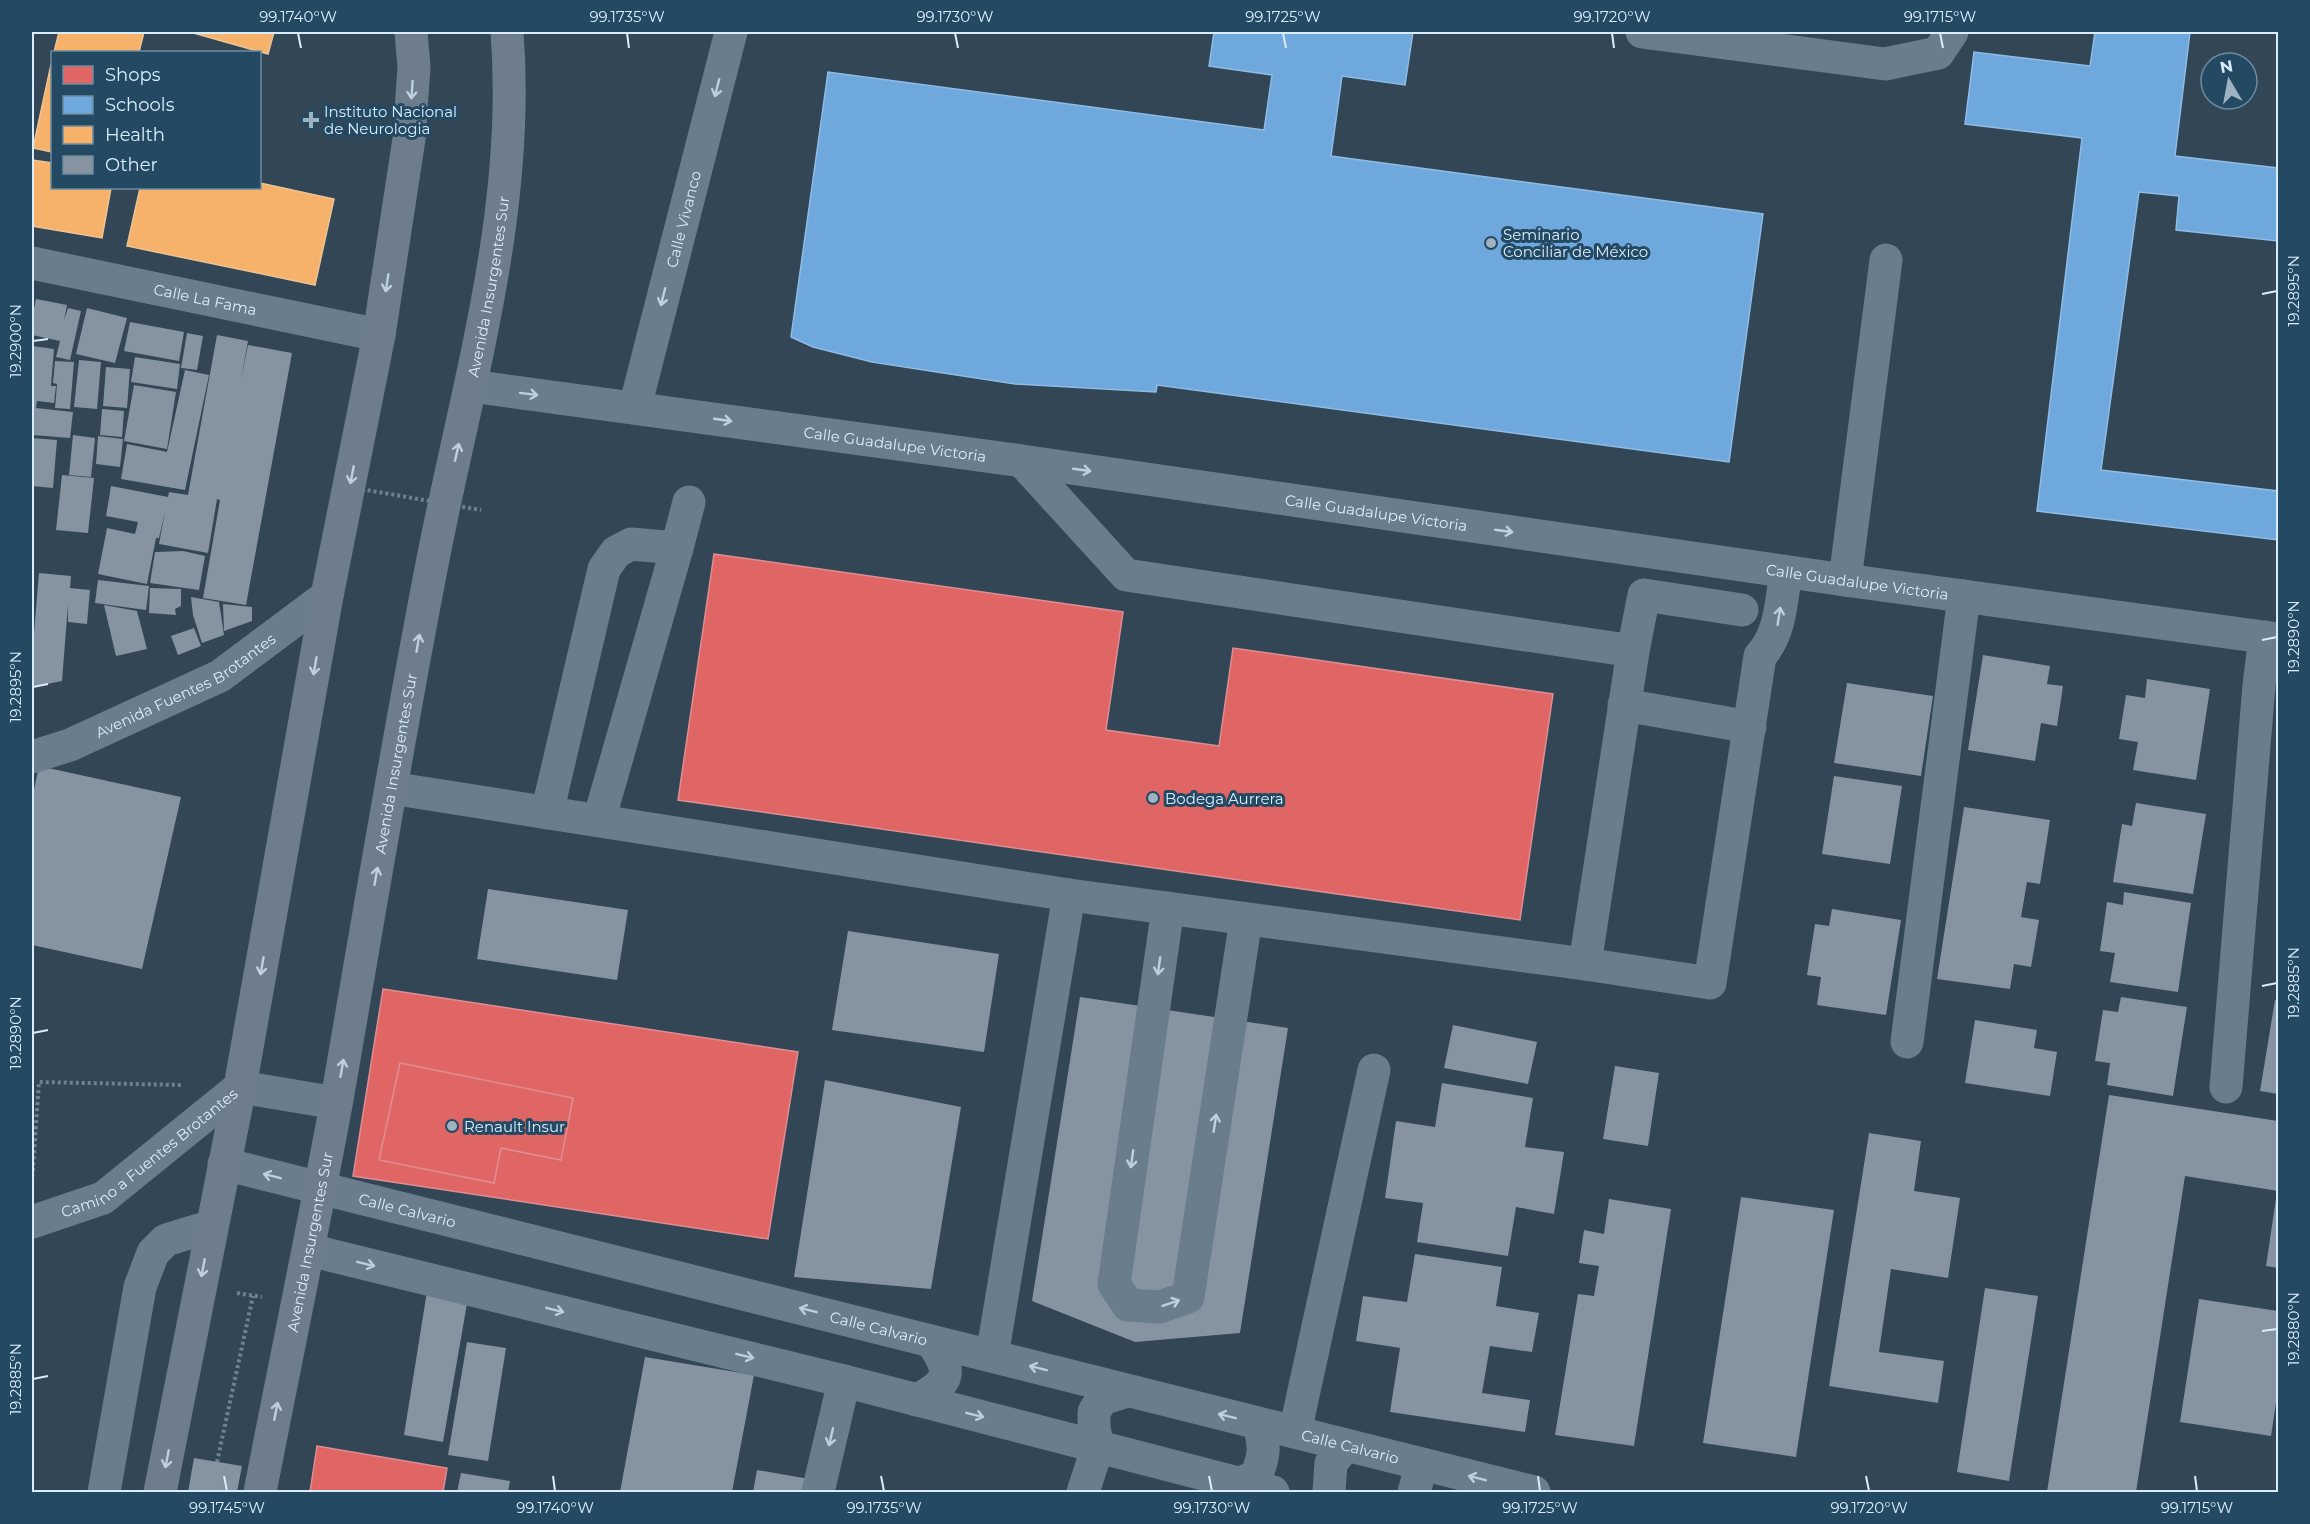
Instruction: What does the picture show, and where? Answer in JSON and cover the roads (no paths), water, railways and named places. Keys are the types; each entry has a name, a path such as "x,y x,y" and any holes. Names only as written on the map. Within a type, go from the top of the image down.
{"main road":[{"path":"160,1492 240,1087 327,596 379,335 409,139 414,67 411,32"},
{"name":"Avenida Insurgentes Sur","path":"260,1492 321,1188 434,552 471,386 500,219 509,130 510,72 507,32"}],"street":[{"name":"Calle Vivanco","path":"635,407 732,32"},
{"path":"1642,32 1885,64 1938,53 1952,32"},
{"path":"1845,580 1886,260"},
{"name":"Calle La Fama","path":"32,263 379,335"},
{"name":"Calle Guadalupe Victoria","path":"471,386 635,407 1786,572 2272,638"},
{"path":"1022,462 1126,575 1633,651"},
{"path":"598,820 689,502"},
{"path":"547,813 603,569 616,552 631,544 677,548"},
{"path":"1747,565 1742,610 1745,636 1760,656"},
{"path":"391,788 1069,895 1585,964 1710,983 1760,656 1770,646 1776,633 1786,572"},
{"path":"1585,964 1624,705 1644,595 1742,610"},
{"name":"Avenida Fuentes Brotantes","path":"32,757 70,745 220,676 327,596"},
{"path":"1906,1042 1965,596"},
{"path":"2226,1087 2259,685 2272,638"},
{"path":"1624,705 1750,727"},
{"path":"992,1356 1069,895"},
{"path":"1168,908 1114,1284 1128,1305 1160,1307 1188,1298 1246,919"},
{"path":"1295,1432 1374,1070"},
{"name":"Camino a Fuentes Brotantes","path":"32,1222 103,1198 240,1087 336,1103"},
{"name":"Calle Calvario","path":"224,1164 1346,1445 1418,1478 1534,1492"},
{"path":"104,1492 140,1287 153,1253 166,1240 212,1226"},
{"path":"309,1250 844,1381 1273,1492"},
{"path":"917,1400 938,1389 946,1377 944,1359 931,1341"},
{"path":"818,1492 844,1381"},
{"path":"1083,1492 1098,1446 1094,1428 1094,1412 1102,1399 1127,1390"},
{"path":"1239,1484 1256,1476 1263,1461 1265,1444 1259,1425"},
{"path":"1329,1492 1331,1463 1346,1445"}],"place":[{"name":"Instituto Nacional de Neurologia","path":"311,120"},
{"name":"Seminario Conciliar de México","path":"1491,243"},
{"name":"Bodega Aurrera","path":"1153,798"},
{"name":"Renault Insur","path":"452,1126"}]}
